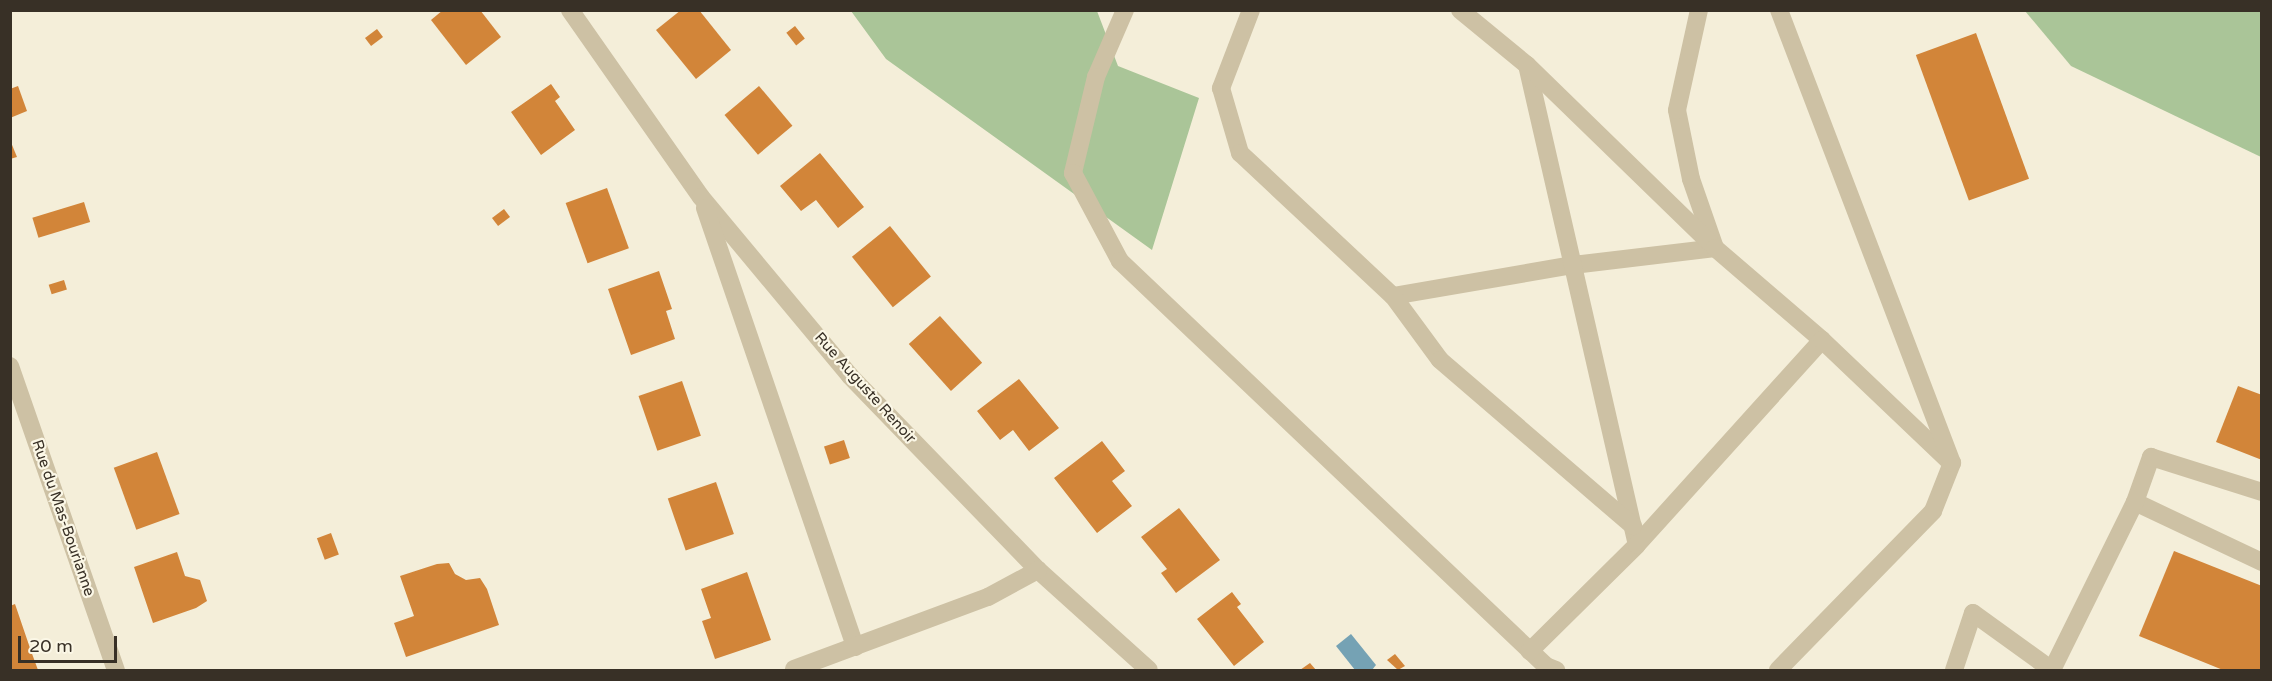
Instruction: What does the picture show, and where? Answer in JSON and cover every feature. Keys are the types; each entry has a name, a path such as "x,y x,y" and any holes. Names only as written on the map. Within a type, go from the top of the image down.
{"street":[{"name":"Rue Auguste Renoir","path":"570,10 701,197 850,375 1038,570 1149,670"},
{"path":"1125,10 1096,77 1073,173 1120,261 1530,651 1546,666 1556,670"},
{"path":"1251,10 1221,88 1240,153 1393,296 1440,360 1633,526"},
{"path":"1460,10 1527,65 1715,248 1822,340 1952,463"},
{"path":"1699,10 1677,110 1691,179 1715,248"},
{"path":"1778,670 1933,511 1952,463 1779,10"},
{"path":"1527,65 1637,545"},
{"name":"Rue Auguste Renoir","path":"701,197 855,647"},
{"path":"1393,296 1573,266 1715,248"},
{"path":"1530,651 1637,545 1822,340"},
{"name":"Rue du Mas-Bourianne","path":"10,366 116,670"},
{"path":"1954,670 1973,613 2053,670 2135,502 2151,457 2262,492"},
{"path":"2135,502 2262,562"},
{"path":"794,669 988,597 1038,570"}],"green space":[{"path":"851,11 1097,11 1118,66 1199,98 1152,250 886,59"},
{"path":"2025,11 2261,11 2261,157 2071,66"}],"water":[{"path":"1351,634 1376,665 1372,670 1355,670 1336,646"}],"building":[{"path":"443,10 480,10 501,37 466,65 431,20"},
{"path":"681,10 699,10 731,50 696,79 656,30"},
{"path":"795,26 805,39 796,45 786,33"},
{"path":"377,29 383,37 371,46 365,38"},
{"path":"1976,33 2029,179 1969,201 1916,55"},
{"path":"551,84 560,97 555,101 575,130 541,155 511,112"},
{"path":"18,86 27,111 10,118 10,89"},
{"path":"759,86 792,126 758,155 725,115"},
{"path":"10,140 17,157 10,159"},
{"path":"820,153 864,207 838,228 816,200 801,211 780,186"},
{"path":"607,188 629,248 588,263 566,203"},
{"path":"84,202 90,222 38,238 32,218"},
{"path":"504,209 510,217 498,226 492,218"},
{"path":"890,226 931,277 893,307 852,257"},
{"path":"659,271 672,309 666,311 675,339 631,355 608,289"},
{"path":"64,280 67,290 52,294 49,285"},
{"path":"940,316 982,363 951,391 909,344"},
{"path":"1019,379 1059,428 1029,451 1013,430 1000,440 977,411"},
{"path":"682,381 701,436 657,451 639,396"},
{"path":"2238,386 2262,395 2262,460 2216,442"},
{"path":"844,440 850,458 830,465 824,446"},
{"path":"1102,441 1125,471 1112,481 1132,506 1097,533 1054,478"},
{"path":"157,452 180,514 136,530 114,468"},
{"path":"716,482 734,534 686,551 668,499"},
{"path":"1179,508 1220,560 1176,593 1161,573 1167,569 1141,537"},
{"path":"331,533 339,555 325,560 317,538"},
{"path":"2174,551 2262,586 2262,670 2223,670 2139,636"},
{"path":"177,552 185,576 200,580 207,601 196,608 153,623 134,567"},
{"path":"449,563 455,574 466,580 480,578 487,589 499,625 406,657 394,623 414,616 400,576 437,564"},
{"path":"747,572 771,640 715,659 702,621 711,618 701,589"},
{"path":"1232,592 1241,604 1237,607 1264,642 1234,666 1197,619"},
{"path":"15,604 38,670 10,670 10,606"},
{"path":"1395,654 1405,666 1398,670 1387,660"},
{"path":"1310,663 1316,670 1300,670"}]}
